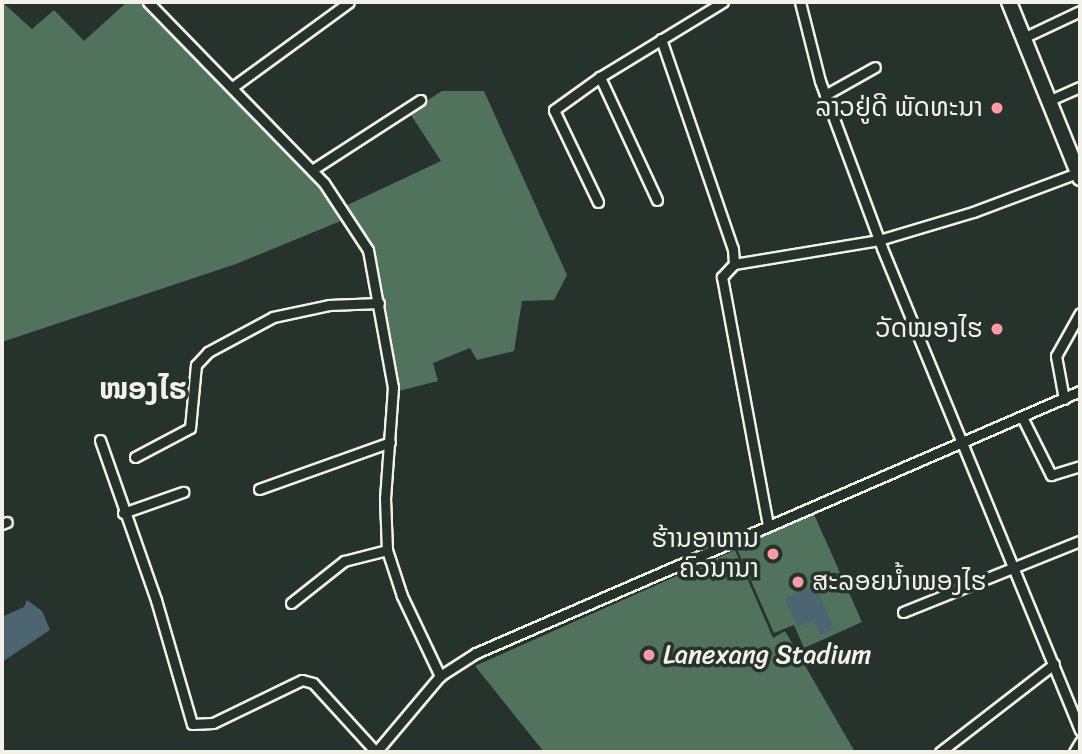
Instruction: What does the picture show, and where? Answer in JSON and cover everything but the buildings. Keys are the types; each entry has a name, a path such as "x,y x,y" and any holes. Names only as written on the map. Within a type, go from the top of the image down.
{"main road":[{"path":"1009,2 1080,175"}],"street":[{"path":"148,2 234,86 312,170 343,207 368,250 393,387 387,550 410,616 440,676"},
{"path":"234,86 349,2"},
{"path":"598,202 554,110 661,38 723,2"},
{"path":"800,2 825,95 879,240 960,447 1080,730"},
{"path":"1023,38 1080,11"},
{"path":"661,38 729,237 734,264"},
{"path":"825,95 875,67"},
{"path":"600,77 657,200"},
{"path":"1048,101 1080,87"},
{"path":"312,170 420,100"},
{"path":"768,526 722,277 734,264 879,240 973,212 1080,175"},
{"path":"135,457 190,428 196,365 208,352 248,328 297,310 379,303"},
{"path":"1063,399 1056,356 1080,313"},
{"path":"100,440 123,513 156,600 192,724 213,723 302,680 313,683 376,752 440,676 476,653 768,526 960,447 1080,391"},
{"path":"1022,416 1051,475 1080,466"},
{"path":"260,489 390,442"},
{"path":"123,513 183,492"},
{"path":"903,612 1014,570 1080,541"},
{"path":"291,603 330,569 387,550"},
{"path":"940,752 1054,664"},
{"path":"1074,752 1080,742"}],"green space":[{"path":"2,2 32,29 54,10 84,41 127,2 148,2 343,207 441,161 409,112 442,91 484,91 567,275 554,300 522,301 514,351 477,360 470,348 433,363 438,381 391,393 363,247 348,218 236,264 2,342"},
{"name":"ສະລອຍນ້ຳໝອງໄຮ","path":"812,510 862,622 804,648 794,625 774,633 734,542"},
{"name":"Lanexang Stadium","path":"735,550 773,638 785,631 855,752 544,752 475,666"}],"water":[{"path":"815,585 834,629 820,635 814,620 798,627 785,598"},
{"path":"27,600 42,611 50,630 2,662 2,617 24,607"}],"place":[{"name":"ລາວຢູ່ດີ ພັດທະນາ","path":"997,108"},
{"name":"ວັດໝອງໄຮ","path":"997,329"},
{"name":"ຮ້ານອາຫານ ຄົວນານາ","path":"773,554"},
{"name":"ສະລອຍນ້ຳໝອງໄຮ","path":"798,582"},
{"name":"Lanexang Stadium","path":"649,655"}],"district":[{"name":"ໜອງໄຮ","path":"143,389"}]}
